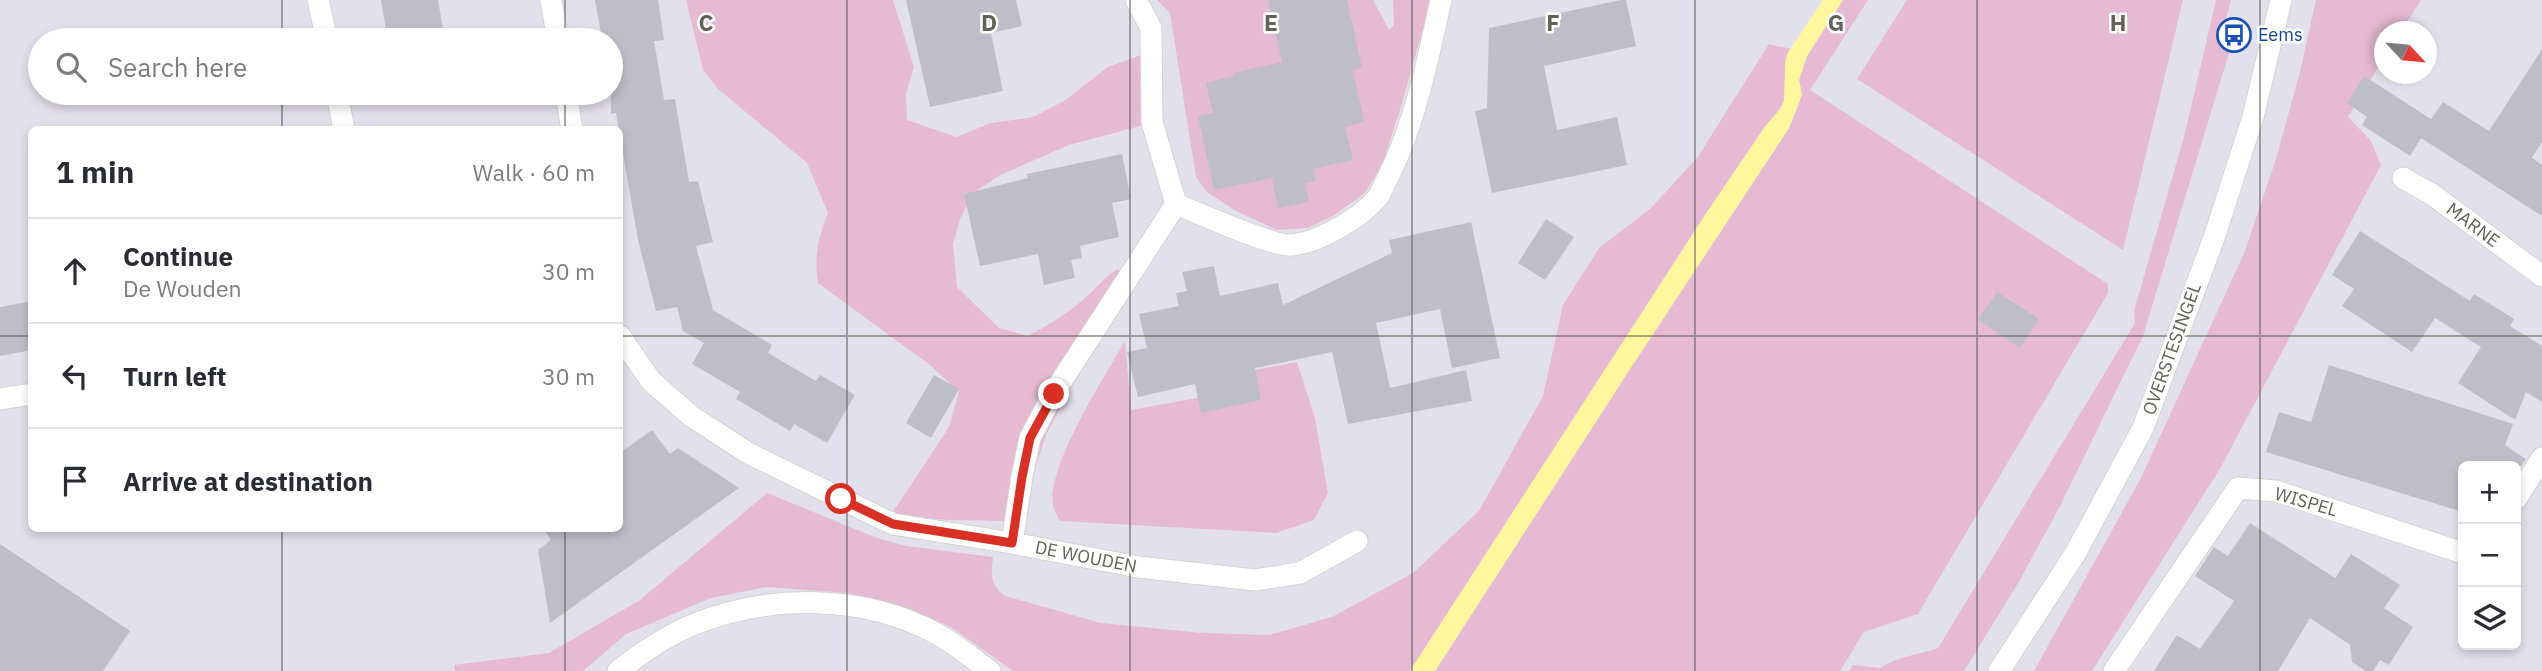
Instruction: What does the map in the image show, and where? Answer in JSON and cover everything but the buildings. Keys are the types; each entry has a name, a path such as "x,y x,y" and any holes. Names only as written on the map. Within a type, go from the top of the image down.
{"street":[{"path":"318,0 324,28"},
{"path":"551,0 556,28"},
{"path":"1012,543 1030,438 1054,394 1176,204 1152,122 1151,28 1136,0"},
{"path":"1176,204 1257,236 1290,245 1344,226 1378,197 1401,150 1427,62 1441,0"},
{"name":"OVERSTESINGEL","path":"2000,671 2075,554 2143,428 2215,235 2249,131 2281,0"},
{"path":"339,105 343,126"},
{"path":"568,105 571,126"},
{"name":"MARNE","path":"2403,178 2433,195 2542,276"},
{"name":"DE WOUDEN","path":"623,340 651,381 691,416 748,453 893,524 1138,567 1255,580 1300,573 1357,541"},
{"path":"0,399 28,395"},
{"path":"2521,491 2542,458"},
{"name":"WISPEL","path":"2114,671 2238,488 2276,491 2458,551"},
{"path":"618,671 645,650 693,624 732,611 783,602 834,604 887,614 938,634 990,671"}],"shaded area":[{"path":"686,0 893,0 914,67 906,93 907,120 956,137 991,123 1033,117 1064,101 1108,67 1149,52 1159,121 1069,145 1000,175 973,193 960,219 953,244 957,287 999,328 1028,336 1071,310 1118,269 1136,281 1071,388 1046,435 1033,475 1029,511 1020,521 948,520 891,515 949,427 959,392 930,365 818,283 818,248 828,213 807,163 718,89 703,70"},
{"path":"1157,0 1373,0 1389,30 1394,25 1393,0 1431,0 1382,165 1365,193 1333,216 1308,228 1277,230 1236,211 1208,193 1196,177 1170,13"},
{"path":"1823,0 1843,0 1807,56 1799,80 1802,95 1789,128 1435,671 1410,671 1705,215 1780,109 1784,101 1787,54"},
{"path":"1843,0 1868,0 1810,90 2108,284 2108,293 1918,614 1864,632 1840,671 1435,671 1789,128 1802,95 1799,80 1807,56"},
{"path":"1907,0 2183,0 2123,250 1857,79"},
{"path":"2216,0 2231,0 2221,38 2232,43 2143,336 2060,506 2020,580 1964,671 1849,671 1853,665 1880,668 1901,658 1938,648 2135,323 2134,311 2185,133"},
{"path":"2316,0 2421,0 2407,21 2374,21 2374,74 2348,117 2371,141 2381,165 2221,467 2092,671 2034,671 2141,478 2245,251 2275,162 2299,76"},
{"path":"1769,44 1791,49 1787,54 1784,101 1780,109 1705,215 1410,671 1013,671 951,627 905,608 848,593 767,587 711,598 626,634 583,671 455,671 454,665 549,653 640,600 767,493 877,538 906,546 993,557 993,579 1005,596 1101,623 1203,633 1269,635 1332,617 1413,573 1479,511 1543,396 1563,305 1599,248 1650,209 1697,158"},
{"path":"1125,341 1131,410 1236,391 1235,374 1297,362 1315,418 1328,493 1314,520 1276,533 1060,521 1053,506 1053,489 1058,469 1079,422"}],"place":[{"name":"Eems","path":"2234,35"}],"route":[{"path":"841,499 893,524 1012,543 1030,438 1054,394"}]}
